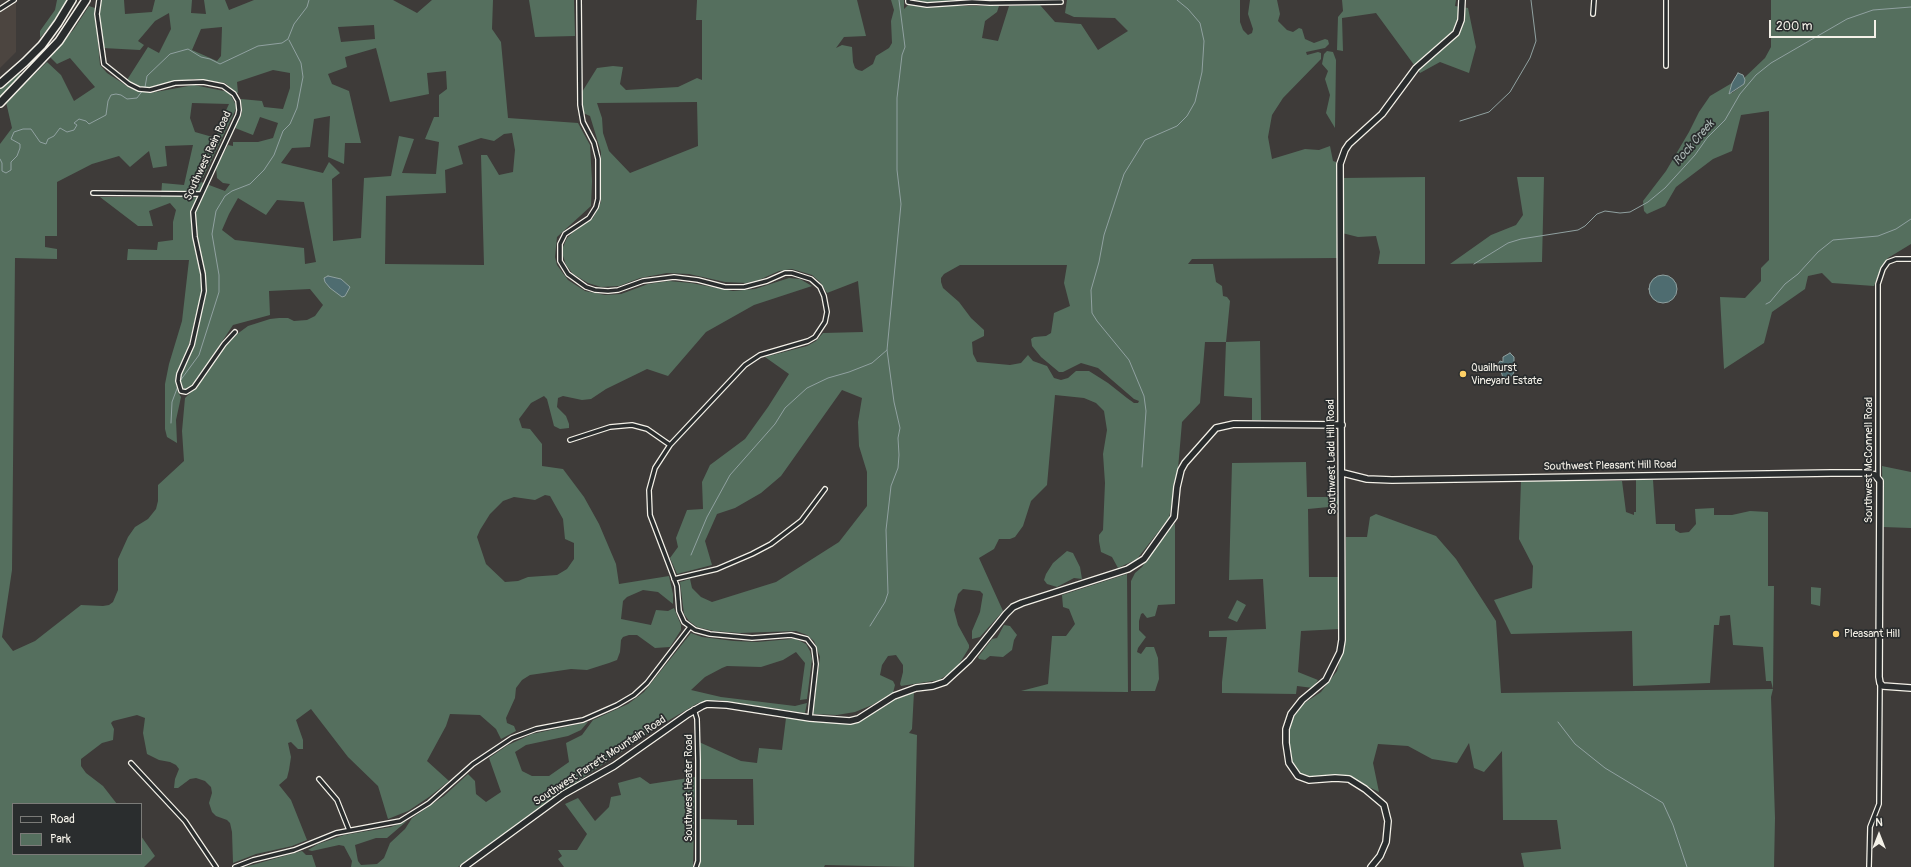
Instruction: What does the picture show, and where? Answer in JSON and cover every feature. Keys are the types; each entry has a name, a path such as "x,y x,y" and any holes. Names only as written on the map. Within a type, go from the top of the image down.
{"highway":[{"path":"0,84 42,45 72,0"},
{"path":"0,102 59,41 86,0"}],"street":[{"path":"0,9 14,0"},
{"name":"Southwest Rein Road","path":"99,0 97,14 104,64 134,87 144,90 175,83 203,82 223,86 236,97 239,107 238,115 200,194 193,215 204,291 192,345 179,374 178,381 182,391 186,392 194,387 224,344 235,332"},
{"path":"579,0 580,105 583,122 594,143 598,159 598,199 596,207 588,218 565,234 560,244 560,261 568,274 586,287 595,290 608,291 618,290 644,281 674,277 698,280 725,287 744,287 767,281 785,273 792,273 811,279 820,287 827,304 825,322 815,337 808,341 760,355 746,365 670,445 655,468 649,490 652,523 674,580 679,611 684,622 690,627 710,634 732,637 769,637 791,635 807,639 814,648 816,664 810,718"},
{"name":"Southwest Ladd Hill Road","path":"1371,867 1380,856 1386,842 1388,820 1384,805 1359,785 1348,779 1335,778 1312,780 1302,778 1291,768 1286,749 1286,732 1292,714 1302,700 1326,680 1336,662 1341,646 1343,603 1343,473 1340,171 1342,157 1346,148 1353,139 1385,111 1413,71 1456,33 1461,20 1462,0"},
{"path":"1593,14 1594,0"},
{"path":"1666,0 1666,66"},
{"path":"908,1 927,5 972,2 990,4 1061,2"},
{"path":"93,193 200,194"},
{"name":"Southwest McConnell Road","path":"1880,683 1878,668 1880,481 1878,476 1878,288 1883,268 1888,262 1896,259 1911,259"},
{"name":"Southwest Parrett Mountain Road","path":"464,867 564,794 614,766 694,710 707,704 716,704 810,718 850,721 858,719 894,696 916,688 933,686 945,682 968,660 1013,607 1128,569 1144,559 1174,517 1177,487 1181,470 1185,463 1216,428 1234,424 1342,425"},
{"path":"570,440 610,427 632,425 647,429 670,445"},
{"name":"Southwest Pleasant Hill Road","path":"1343,473 1367,479 1392,480 1837,473 1867,473 1878,476"},
{"path":"674,580 717,569 771,544 801,521 825,489"},
{"path":"235,867 263,857 294,850 349,830 391,824 414,813 429,804 473,764 512,738 536,729 583,720 617,705 634,695 647,683 690,627"},
{"path":"1880,683 1883,686 1911,688"},
{"path":"1869,867 1870,827 1879,804 1880,683"},
{"name":"Southwest Heater Road","path":"694,710 697,720 698,760 698,861 696,867"},
{"path":"131,763 185,821 216,867"},
{"path":"319,779 337,800 349,830"}],"shaded area":[{"path":"16,2 16,52 0,68 0,12"}],"green space":[{"path":"57,0 67,0 54,21 40,38 40,31 55,10"},
{"path":"101,0 124,0 125,14 152,12 155,0 192,0 191,13 206,14 204,0 225,0 229,10 254,0 393,0 417,13 432,0 493,0 492,29 501,42 508,118 578,123 590,145 592,181 591,206 557,237 555,257 557,265 568,280 585,291 605,295 621,294 648,284 669,281 691,283 733,291 755,289 789,278 800,279 812,286 754,305 706,332 668,376 647,369 606,389 591,399 582,400 563,396 558,398 557,407 566,416 569,428 560,429 554,426 547,399 544,396 531,403 519,419 522,428 530,429 542,444 542,466 563,469 584,497 599,524 616,564 619,584 669,576 673,594 673,604 658,592 643,590 627,597 623,601 621,619 651,625 656,610 668,611 674,608 681,625 681,630 670,647 655,648 637,635 629,635 623,637 621,640 620,652 617,660 587,670 571,669 530,675 522,680 516,688 515,698 506,718 507,723 514,726 516,731 501,739 496,729 480,715 450,714 446,726 427,761 449,781 408,811 388,819 378,786 348,757 311,709 296,720 303,740 303,749 298,749 291,742 288,743 291,757 289,770 287,778 279,785 291,800 307,840 292,846 256,854 233,863 232,832 230,823 227,820 216,816 212,812 209,803 212,793 211,787 205,781 196,778 190,779 178,788 174,788 175,779 179,769 176,765 159,760 147,754 143,733 145,718 137,715 113,721 111,723 114,729 113,740 102,743 81,759 81,766 86,773 103,786 116,803 12,803 12,855 142,855 142,837 155,856 144,867 0,867 0,144 12,128 6,102 47,62 61,75 74,101 95,87 70,58 57,64 50,57 74,29 89,6 95,8 100,65 107,73 130,88 150,93 194,85 229,92 237,107 201,182 225,191 230,184 223,183 217,178 216,167 228,145 233,146 233,142 258,142 273,138 278,123 260,117 253,135 235,128 242,113 241,99 262,101 264,107 283,109 290,88 290,73 273,70 237,82 238,93 225,83 194,79 149,88 138,86 127,80 148,47 159,53 171,29 169,13 155,21 138,41 144,45 140,50 103,48 98,6","holes":["374,25 375,39 341,42 338,27","222,27 221,56 217,61 192,50 201,29","376,48 390,102 429,94 427,73 446,71 447,89 439,95 439,117 434,117 425,139 439,142 436,174 402,173 414,139 399,136 391,176 364,178 361,238 333,241 332,179 340,173 329,162 323,173 281,163 292,148 310,147 314,119 330,116 328,157 344,164 345,143 361,143 349,91 332,84 328,74 347,67 345,57","192,103 229,104 221,121 216,138 195,132 190,118","512,133 515,150 513,172 499,175 487,155 481,155 484,265 385,264 386,196 446,193 445,170 463,164 458,146 481,138 494,141 504,134","193,145 184,185 162,183 161,197 100,197 138,226 153,226 149,211 170,203 176,210 173,222 173,240 158,242 157,250 128,249 127,260 189,260 182,321 169,364 165,384 165,429 167,437 177,443 176,420 181,397 178,392 176,381 177,373 186,356 198,308 202,309 197,332 190,355 179,378 181,388 186,391 194,384 233,325 270,315 269,291 310,289 323,305 315,316 307,320 294,321 288,318 270,319 248,326 229,340 197,386 185,398 182,431 184,461 158,485 158,501 156,509 148,519 135,527 128,537 118,559 118,590 113,602 109,605 103,606 81,605 35,641 13,651 2,637 12,570 15,258 57,259 57,249 45,247 45,236 57,236 57,182 92,164 119,156 130,167 149,151 153,168 167,166 165,146","238,198 266,215 277,200 304,202 316,262 305,264 304,248 235,240 222,230","545,495 550,496 563,519 565,539 574,543 574,559 567,569 557,575 528,577 518,581 505,582 486,564 477,537 490,514 503,501 514,497 535,500"]},
{"path":"529,0 574,0 575,36 535,37"},
{"path":"697,0 857,0 866,36 844,37 836,48 842,45 852,47 855,68 862,71 873,64 876,56 889,48 892,43 891,21 894,10 891,0 904,0 904,9 909,4 928,6 999,6 997,12 985,21 982,38 998,41 1009,6 1040,5 1055,22 1081,24 1098,50 1128,31 1115,18 1074,17 1065,13 1067,0 1240,0 1240,22 1243,30 1248,35 1252,33 1253,29 1248,14 1250,0 1277,0 1280,14 1278,21 1287,30 1293,32 1299,28 1302,29 1305,39 1314,43 1325,39 1328,40 1329,44 1325,48 1306,52 1307,55 1318,52 1321,53 1321,59 1283,98 1272,115 1268,137 1272,159 1305,149 1319,150 1330,146 1333,161 1336,162 1337,258 1192,259 1188,264 1213,264 1216,282 1222,286 1223,296 1227,297 1230,301 1226,342 1205,342 1200,403 1182,422 1178,469 1169,518 1137,559 1118,568 1112,557 1101,552 1099,535 1103,530 1105,483 1103,454 1107,430 1104,411 1096,403 1084,398 1055,395 1047,485 1031,501 1023,526 1015,537 1010,539 999,539 994,549 979,558 1003,611 980,637 972,639 972,631 980,612 983,594 980,591 963,589 958,594 954,610 958,625 969,645 969,648 956,669 939,680 901,686 903,665 896,655 888,656 882,665 880,675 893,681 895,685 893,693 872,705 855,712 837,715 813,714 820,657 814,641 807,635 796,631 740,633 714,631 697,627 689,621 684,614 680,582 690,579 692,588 701,597 712,602 776,582 839,542 867,506 867,472 859,446 858,422 862,398 842,390 781,476 761,493 735,508 717,514 705,541 712,565 677,574 670,558 678,547 676,538 687,510 703,509 702,482 710,465 745,439 789,374 765,357 807,346 816,341 823,333 863,332 858,281 827,293 820,282 812,275 792,269 779,271 759,280 746,283 725,282 689,274 667,273 640,278 619,286 601,287 588,283 573,274 566,265 563,256 563,247 567,238 593,218 601,202 601,152 590,116 583,113 582,92 597,68 613,66 623,67 620,84 626,90 678,87 697,78 702,80 702,20 696,20","holes":["697,102 698,146 630,173 609,151 603,133 602,118 597,103","960,265 1067,265 1064,283 1070,306 1054,313 1051,333 1046,336 1034,337 1031,339 1032,346 1041,357 1059,372 1063,372 1081,363 1098,368 1134,399 1139,401 1138,403 1134,403 1108,383 1089,371 1076,371 1068,378 1061,380 1054,378 1047,366 1033,361 1028,355 1021,363 1010,365 977,362 973,354 972,342 984,336 984,330 971,318 959,302 943,288 941,282 941,278 944,274"]},
{"path":"911,0 1041,0 955,1 927,3"},
{"path":"1342,0 1456,0 1455,6 1468,8 1476,47 1469,73 1440,62 1420,73 1376,13 1342,18 1343,51 1337,50 1338,17 1343,11"},
{"path":"1771,0 1911,0 1911,244 1888,258 1881,268 1874,286 1832,283 1822,273 1808,276 1805,289 1772,312 1764,343 1724,369 1720,297 1745,298 1761,281 1761,268 1769,260 1769,111 1741,115 1732,151 1713,159 1676,187 1665,206 1647,214 1644,211 1643,201 1666,171 1699,112 1710,96 1732,83 1729,93 1732,93 1744,84 1744,78 1765,58 1771,47"},
{"path":"1327,51 1333,52 1336,60 1335,128 1326,113 1330,95 1325,79 1328,71 1322,64 1324,54"},
{"path":"18,73 22,75 0,97 0,86"},
{"path":"1425,177 1425,264 1378,264 1380,252 1376,236 1358,237 1342,233 1342,178"},
{"path":"1517,177 1544,177 1542,262 1450,264 1491,235 1516,225 1523,215"},
{"path":"1260,341 1261,420 1252,420 1252,398 1224,396 1226,342"},
{"path":"1306,462 1307,497 1339,497 1339,506 1308,509 1309,577 1339,577 1340,629 1301,631 1298,672 1318,680 1313,688 1297,686 1296,694 1222,693 1227,637 1209,637 1209,631 1266,629 1263,579 1229,580 1232,463"},
{"path":"1882,466 1911,472 1911,528 1883,527"},
{"path":"1636,480 1653,480 1656,524 1675,524 1675,530 1680,533 1689,532 1696,524 1695,509 1714,508 1714,515 1732,515 1750,511 1768,512 1768,586 1774,586 1773,689 1771,681 1766,681 1763,647 1733,645 1730,615 1720,616 1719,625 1714,625 1710,683 1633,686 1632,631 1511,634 1494,600 1532,588 1533,566 1519,539 1521,481 1622,481 1626,512 1634,515 1634,512 1636,512"},
{"path":"1376,514 1436,536 1456,559 1496,621 1501,693 1773,689 1771,697 1775,818 1774,867 1524,867 1521,853 1561,849 1557,820 1503,820 1502,751 1484,772 1474,768 1469,743 1457,763 1432,759 1408,746 1378,744 1373,763 1379,792 1346,776 1307,776 1299,773 1292,762 1287,730 1303,704 1321,692 1337,671 1344,645 1346,537 1367,537 1370,517"},
{"path":"1175,523 1175,604 1158,605 1155,616 1147,618 1143,613 1141,614 1139,621 1139,630 1146,637 1138,648 1137,652 1141,654 1146,647 1154,647 1158,658 1159,679 1155,691 1131,691 1131,581 1135,573 1142,567 1152,551"},
{"path":"1067,551 1073,553 1080,567 1082,579 1074,578 1057,587 1047,584 1044,580 1046,574 1053,563"},
{"path":"1127,574 1128,692 1021,691 1048,684 1052,636 1066,636 1075,624 1069,609 1063,607 1062,595"},
{"path":"1811,587 1821,588 1820,606 1811,604"},
{"path":"1237,600 1246,605 1237,622 1228,618"},
{"path":"1004,625 1010,626 1017,635 1014,640 1012,650 1003,657 990,656 985,660 979,659 978,657 992,639 997,638"},
{"path":"691,633 702,637 734,641 757,642 796,639 806,644 812,659 807,699 800,700 805,663 796,652 783,660 761,667 727,666 705,677 691,690 721,697 795,706 807,703 805,713 719,700 698,703 666,722 547,802 458,867 351,867 352,861 344,846 339,845 312,851 308,850 318,844 344,835 391,827 407,821 387,838 376,838 355,845 358,861 361,865 377,864 384,858 390,843 405,829 412,818 444,796 468,774 475,781 476,794 486,802 501,792 489,758 508,745 532,734 588,722 581,730 568,736 526,745 515,752 522,771 532,776 549,776 569,762 566,743 582,735 593,720 628,704 644,692"},
{"path":"914,692 912,729 909,733 917,735 914,867 825,865 824,867 699,867 701,819 737,820 737,825 754,825 753,779 701,779 699,742 741,761 757,763 759,748 782,750 786,718 844,723 902,695"},
{"path":"640,777 650,784 695,777 693,867 564,867 558,859 562,856 558,850 577,850 587,834 565,804 578,798 595,821 609,807 611,797 621,795 618,783"},
{"path":"302,851 306,855 312,855 316,867 245,867"}],"water":[{"path":"1738,73 1743,75 1745,80 1744,84 1729,94 1732,83"},
{"path":"1663,275 1673,279 1677,289 1673,299 1663,303 1653,299 1649,289 1653,279"},
{"path":"328,276 341,279 350,287 345,296 342,297 330,288 325,282 324,278"},
{"path":"1510,353 1514,357 1514,372 1512,376 1503,378 1501,371 1504,366 1502,365 1498,371 1496,367 1500,361 1503,362 1503,357"}],"waterway":[{"path":"145,87 147,76 170,54 188,49 201,57 210,59 220,64 258,46 282,43 288,39 294,24 307,7 309,0"},
{"path":"870,626 885,602 888,593 886,530 891,486 898,468 899,455 898,438 900,428 894,402 887,350 901,204 897,170 897,98 902,55 905,47 899,0"},
{"path":"1142,467 1146,411 1144,396 1129,360 1092,313 1091,290 1099,262 1104,235 1124,174 1145,140 1177,126 1187,116 1195,102 1202,72 1204,41 1200,23 1188,9 1177,0"},
{"path":"1460,121 1489,112 1510,92 1530,58 1536,41 1531,0"},
{"name":"Rock Creek","path":"1474,264 1508,243 1521,239 1578,230 1585,226 1597,214 1605,211 1620,213 1630,212 1648,202 1665,188 1695,155 1707,138 1725,120 1740,94 1756,75 1771,63 1847,19 1873,10 1911,7"},
{"path":"180,381 199,355 219,292 219,275 212,234 216,211 225,196 232,191 250,184 264,170 274,155 283,131 290,124 297,108 303,77 301,63 289,40"},
{"path":"0,159 2,163 2,171 6,173 11,170 11,162 17,156 20,148 20,144 11,139 14,132 23,129 31,129 40,142 46,144 48,139 54,136 60,128 67,132 74,130 77,125 74,123 79,119 86,121 89,124 106,115 108,101 111,95 121,95 127,99 137,98 143,90"},
{"path":"1766,304 1770,302 1785,284 1798,274 1818,252 1833,240 1878,236 1896,229 1911,219"},
{"path":"691,555 707,517 730,475 775,424 785,408 807,388 828,378 872,363 887,350"},
{"path":"171,423 172,402 178,386"},
{"path":"1558,722 1575,744 1605,768 1663,803 1673,825 1687,867"}],"place":[{"name":"Quailhurst Vineyard Estate","path":"1463,374"},
{"name":"Pleasant Hill","path":"1836,634"}]}
